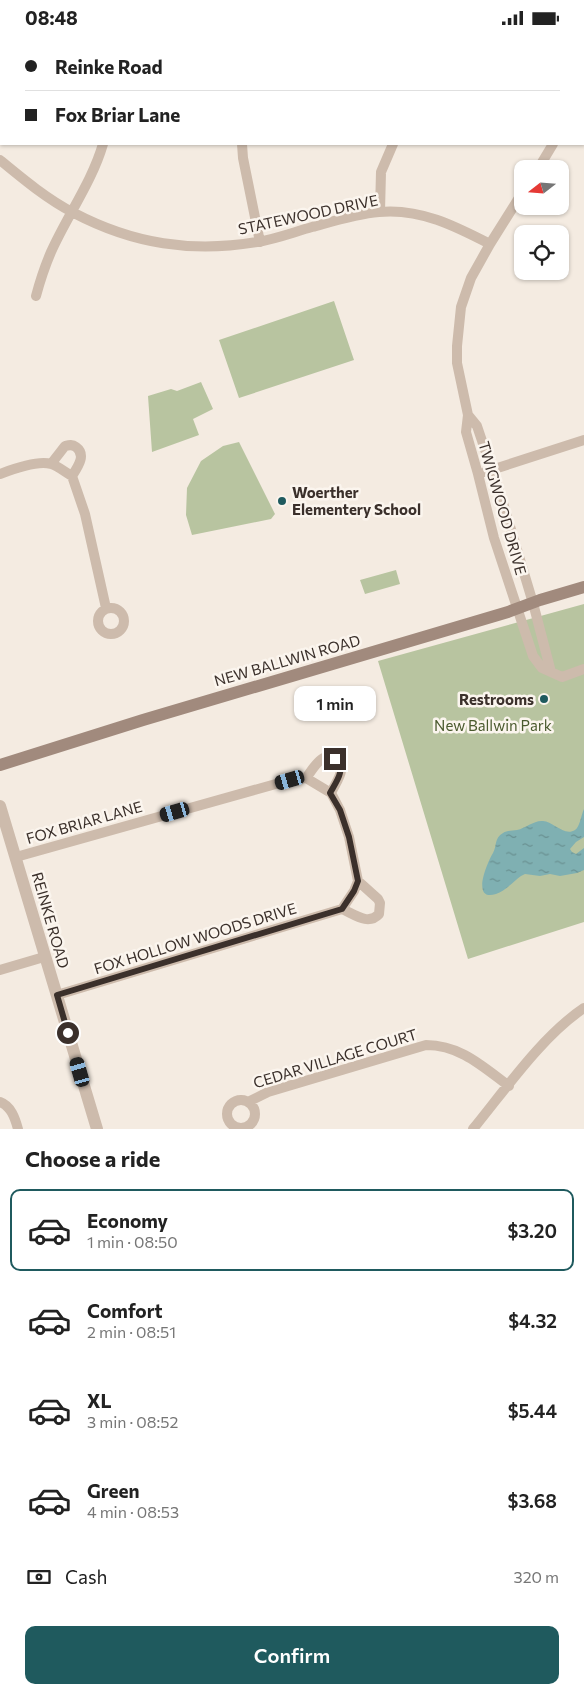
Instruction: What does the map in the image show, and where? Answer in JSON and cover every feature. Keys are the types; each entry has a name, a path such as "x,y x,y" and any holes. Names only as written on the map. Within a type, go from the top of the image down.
{"main road":[{"name":"NEW BALLWIN ROAD","path":"0,765 143,720 434,635 584,587"}],"street":[{"path":"36,296 52,251 73,213 103,145"},
{"path":"242,145 260,242"},
{"path":"380,211 380,173 393,145"},
{"path":"543,160 552,145"},
{"name":"STATEWOOD DRIVE","path":"0,159 36,188 73,213 110,229 154,243 222,247 260,242 352,216 380,211 408,212 439,220 490,244"},
{"name":"TWIGWOOD DRIVE","path":"514,206 471,278 465,294 458,326 457,363 468,415 466,432 494,538 516,608"},
{"name":"TWIGWOOD DRIVE","path":"468,415 477,426 533,603"},
{"path":"478,474 584,439"},
{"path":"51,464 65,446 72,445 77,448 82,457 72,476"},
{"path":"0,473 45,463 51,464 72,476 82,506 106,608"},
{"path":"533,603 551,672"},
{"path":"516,608 532,656 542,668 562,677 584,669"},
{"path":"330,793 341,771 340,765 335,759 326,757 319,760 306,778 330,793 340,810 349,837 358,881 342,909 367,919 372,919 379,914 380,903 358,881"},
{"name":"FOX BRIAR LANE","path":"16,857 290,780 306,778"},
{"name":"REINKE ROAD","path":"0,806 97,1129"},
{"name":"FOX HOLLOW WOODS DRIVE","path":"57,995 342,909"},
{"path":"0,971 44,957"},
{"path":"473,1129 553,1034 584,1009"},
{"name":"CEDAR VILLAGE COURT","path":"248,1102 268,1092 426,1045 448,1047 461,1052 509,1086"},
{"path":"0,1102 11,1111 18,1129"}],"green space":[{"path":"334,301 354,360 239,398 219,340"},
{"path":"201,382 213,409 193,419 199,435 152,452 148,396 171,389 177,391"},
{"path":"239,442 275,514 271,519 192,535 186,515 187,488 201,461 223,446"},
{"path":"396,570 400,584 365,594 360,580"},
{"name":"New Ballwin Park","path":"584,604 584,922 468,959 378,661"}],"water":[{"path":"584,809 584,837 570,849 576,854 584,848 584,870 560,876 525,874 499,893 488,895 484,892 482,887 483,879 500,835 506,831 517,830 540,821 571,832 578,826"}],"place":[{"name":"Woerther Elementery School","path":"282,501"},
{"name":"Restrooms","path":"544,699"}],"route":[{"path":"68,1033 57,995 342,909 358,881 349,837 340,810 330,793 341,771 340,765 335,759"}]}
